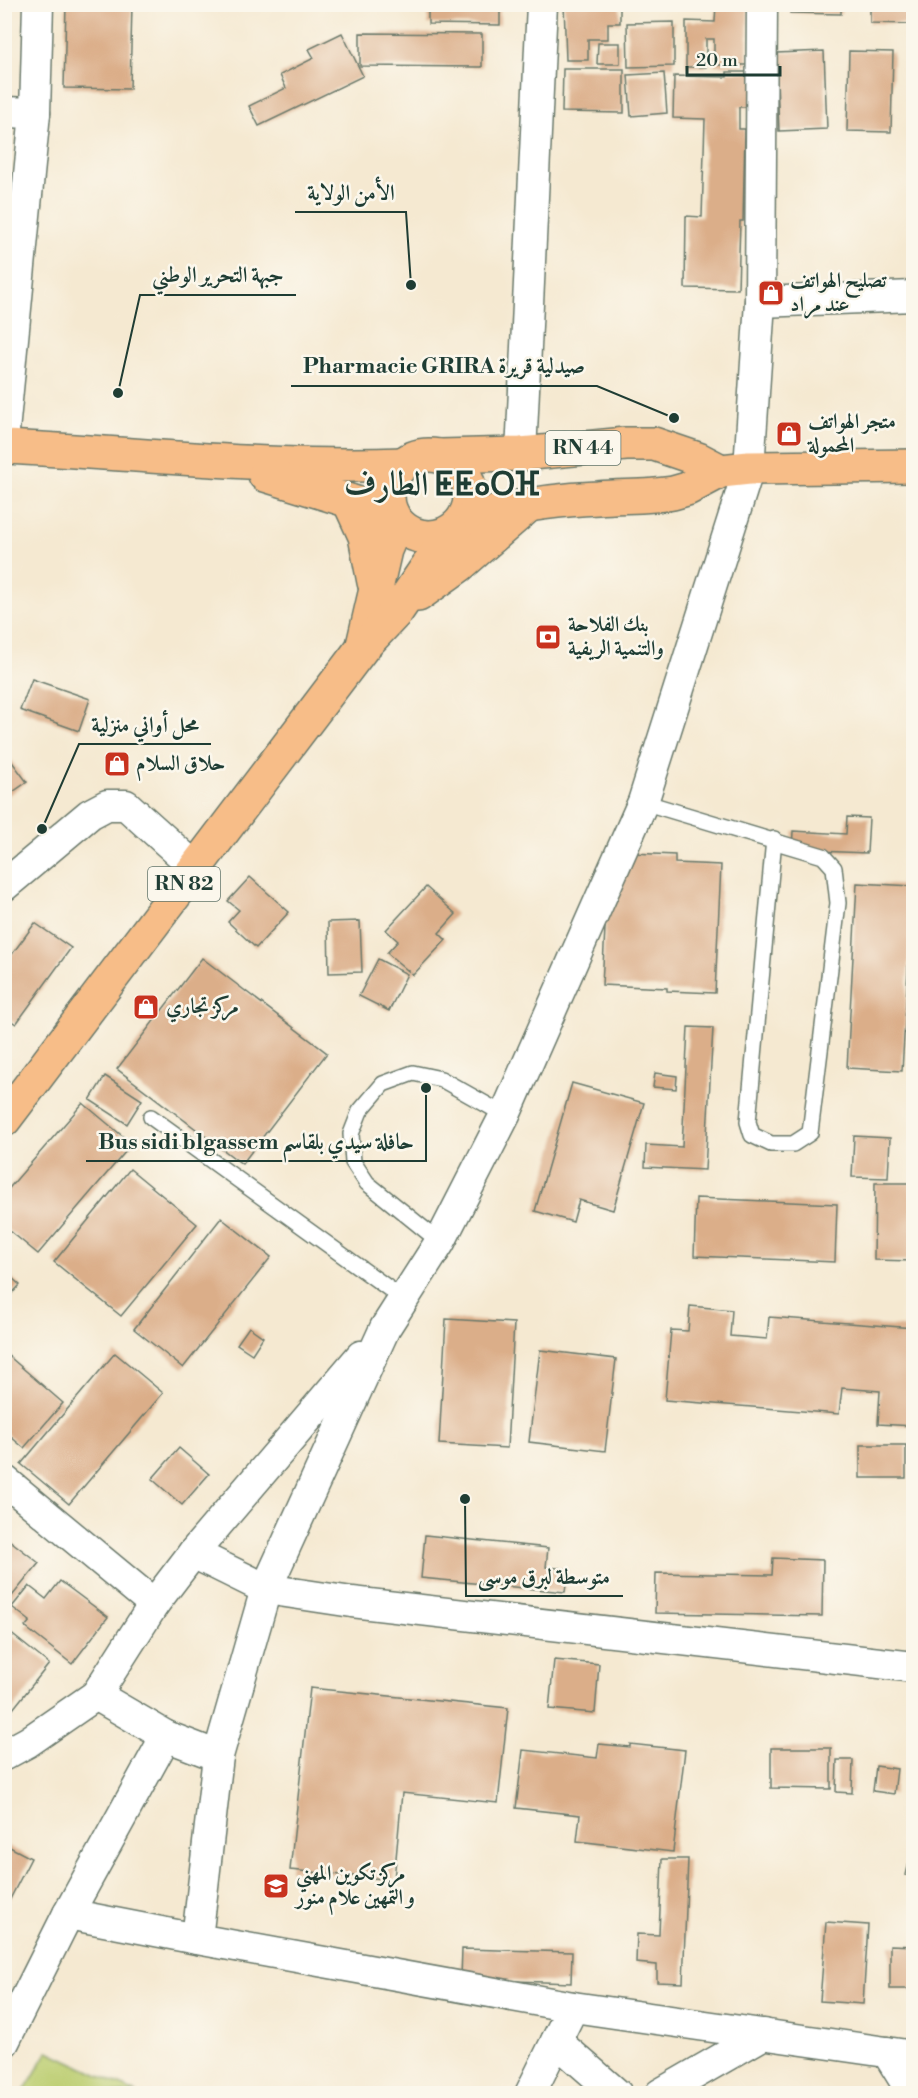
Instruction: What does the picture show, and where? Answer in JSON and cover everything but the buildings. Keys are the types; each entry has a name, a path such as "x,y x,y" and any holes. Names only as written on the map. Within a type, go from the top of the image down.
{"main road":[{"name":"RN 44","path":"440,456 520,454 626,444 654,444 735,470 914,466"},
{"path":"4,447 110,452 211,461 337,465 403,464"},
{"path":"426,455 440,456 453,462 463,471 469,484 471,498 469,511 456,528 440,537 416,536 405,531 394,518 388,502 388,489 393,476 403,464 413,458 426,455"},
{"path":"211,461 285,481 394,518"},
{"name":"RN 44","path":"456,528 490,512 531,504 673,493 735,470"},
{"path":"349,501 365,536 373,574 386,602 460,565 531,504"},
{"name":"RN 82","path":"386,602 385,550 394,518"},
{"name":"RN 82","path":"4,1120 363,647 386,602 456,528"}],"street":[{"path":"4,431 35,113 38,4"},
{"path":"520,454 542,4"},
{"path":"197,1939 218,1756 266,1589 385,1328 402,1298 440,1242 505,1115 644,802 735,470 760,302 762,4"},
{"path":"4,112 35,113"},
{"path":"760,302 914,296"},
{"path":"4,886 90,813 107,806 126,805 196,868"},
{"path":"4,1755 28,1742 96,1695 154,1604 193,1553 385,1328"},
{"path":"4,1480 154,1604"},
{"path":"193,1553 266,1589 352,1602 914,1666"},
{"path":"96,1695 166,1736 218,1756"},
{"path":"4,2042 68,1914 166,1736"},
{"path":"68,1914 573,2007 900,2054 913,2094"},
{"path":"530,2094 573,2007"},
{"path":"660,2094 764,2034"},
{"path":"556,2041 617,2094"}],"lane":[{"path":"644,802 774,839 824,856 834,868 838,903 810,1133 794,1144 771,1144 752,1135 748,1122 774,839"},
{"path":"440,1242 367,1183 353,1162 351,1134 360,1111 382,1084 413,1073 441,1079 505,1115"},
{"path":"151,1118 402,1298"}],"green space":[{"path":"48,2051 137,2093 23,2093"}],"place":[{"name":"الأمن الولاية","path":"411,285"},
{"name":"تصليح الهواتف عند مراد","path":"771,293"},
{"name":"جبهة التحرير الوطني","path":"118,393"},
{"name":"Pharmacie GRIRA صيدلية قريرة","path":"674,418"},
{"name":"متجر الهواتف المحمولة","path":"789,434"},
{"name":"بنك الفلاحة والتنمية الريفية","path":"548,637"},
{"name":"حلاق السلام","path":"117,764"},
{"name":"محل أواني منزلية","path":"42,829"},
{"name":"مركز تجاري","path":"146,1007"},
{"name":"Bus sidi blgassem حافلة سيدي بلقاسم","path":"426,1088"},
{"name":"متوسطة لبرق موسى","path":"465,1499"},
{"name":"مركز تكوين المهني و التمهين علام منور","path":"276,1886"}],"district":[{"name":"الطارف ⵟⵟⴰⵔⴼ","path":"442,485"}]}
